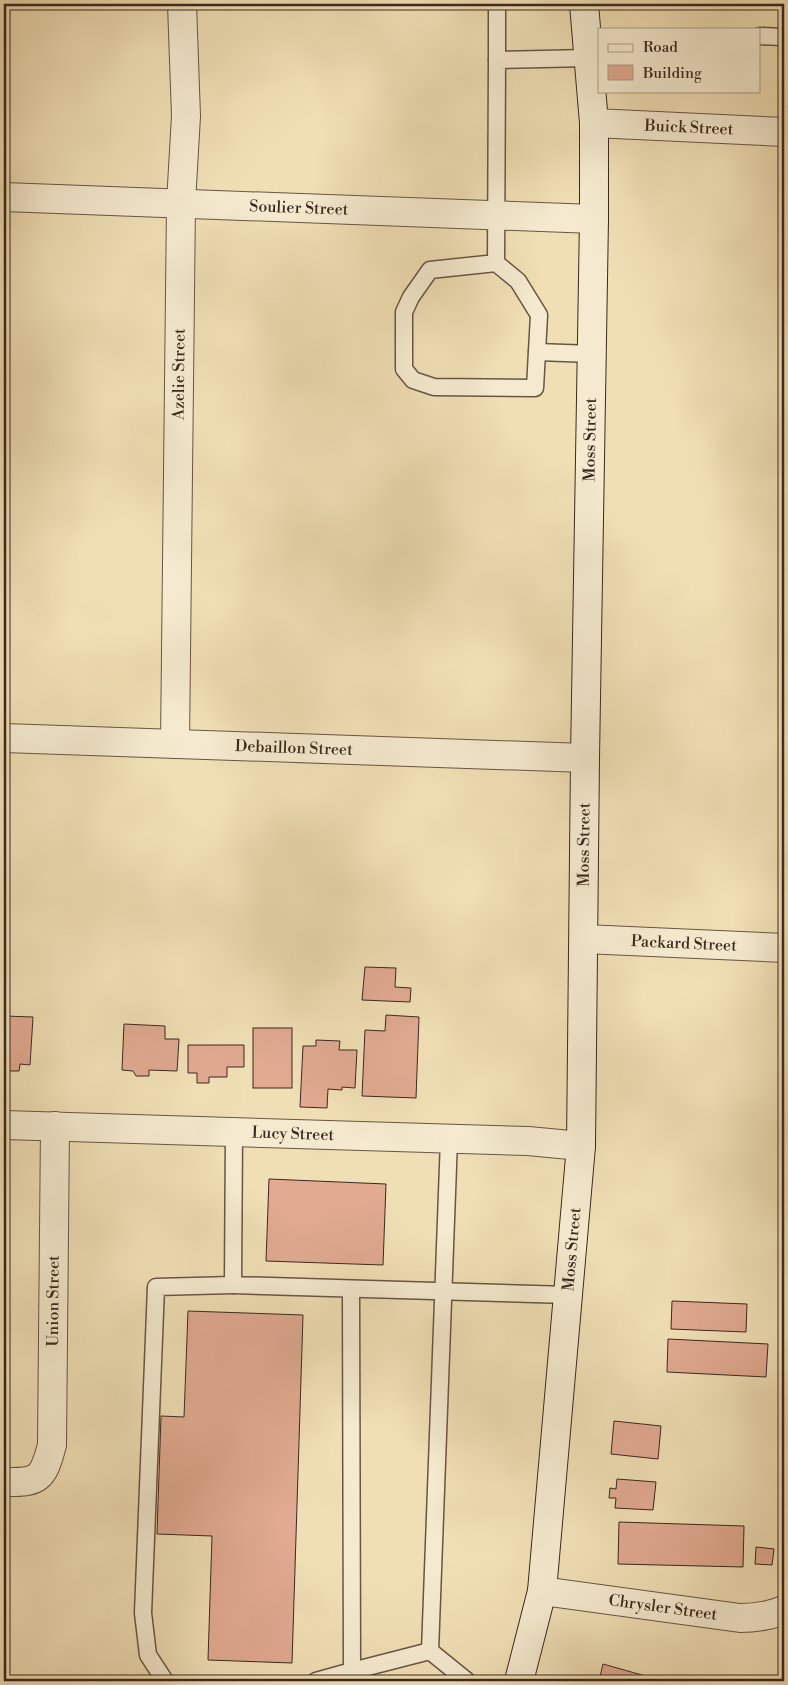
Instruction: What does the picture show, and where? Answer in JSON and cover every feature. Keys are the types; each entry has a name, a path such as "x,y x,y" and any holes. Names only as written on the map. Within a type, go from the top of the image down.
{"street":[{"name":"Azelie Street","path":"175,744 181,204 186,116 182,4"},
{"name":"Moss Street","path":"519,1681 542,1591 581,1146 594,219 592,42 584,4"},
{"name":"Buick Street","path":"594,123 784,132"},
{"name":"Soulier Street","path":"4,197 594,219"},
{"name":"Debaillon Street","path":"4,738 585,758"},
{"name":"Packard Street","path":"584,939 784,948"},
{"name":"Lucy Street","path":"4,1124 528,1141 581,1146"},
{"name":"Union Street","path":"4,1482 26,1483 41,1474 47,1465 52,1445 55,1126"},
{"name":"Chrysler Street","path":"542,1591 740,1618 773,1615 784,1610"}],"lane":[{"path":"496,263 497,4"},
{"path":"760,36 784,37"},
{"path":"497,60 592,42"},
{"path":"496,263 518,281 538,315 535,388 434,387 413,380 404,369 404,312 410,297 430,270 496,263"},
{"path":"537,352 592,354"},
{"path":"233,1285 234,1132"},
{"path":"430,1650 449,1139"},
{"path":"165,1681 148,1656 143,1613 156,1287 233,1285 568,1295"},
{"path":"351,1289 352,1671"},
{"path":"316,1681 430,1650"},
{"path":"430,1650 467,1681"}],"building":[{"path":"365,967 396,968 395,987 411,988 410,1002 362,1000"},
{"path":"386,1015 419,1017 416,1098 362,1096 365,1030 385,1031"},
{"path":"4,1016 33,1017 30,1065 20,1064 19,1071 7,1071 8,1063 4,1062"},
{"path":"124,1024 165,1026 165,1039 179,1039 177,1071 149,1070 149,1076 136,1076 133,1071 122,1070"},
{"path":"253,1028 292,1028 292,1088 253,1088"},
{"path":"316,1040 340,1041 339,1050 357,1050 355,1088 342,1087 342,1090 328,1089 327,1108 300,1107 303,1046 316,1046"},
{"path":"188,1045 244,1045 244,1067 227,1067 227,1077 209,1077 209,1083 197,1083 197,1073 188,1073"},
{"path":"269,1179 386,1184 383,1265 266,1261"},
{"path":"672,1301 747,1304 746,1332 671,1329"},
{"path":"188,1311 303,1315 292,1663 208,1660 212,1536 157,1534 161,1416 184,1417"},
{"path":"668,1339 768,1344 766,1377 667,1372"},
{"path":"614,1421 661,1426 658,1459 611,1454"},
{"path":"617,1479 656,1482 653,1510 615,1508 616,1498 609,1498 610,1488 616,1489"},
{"path":"619,1522 744,1526 743,1567 618,1564"},
{"path":"756,1547 774,1549 772,1565 755,1564"},
{"path":"603,1664 649,1677 648,1681 599,1681"}]}
